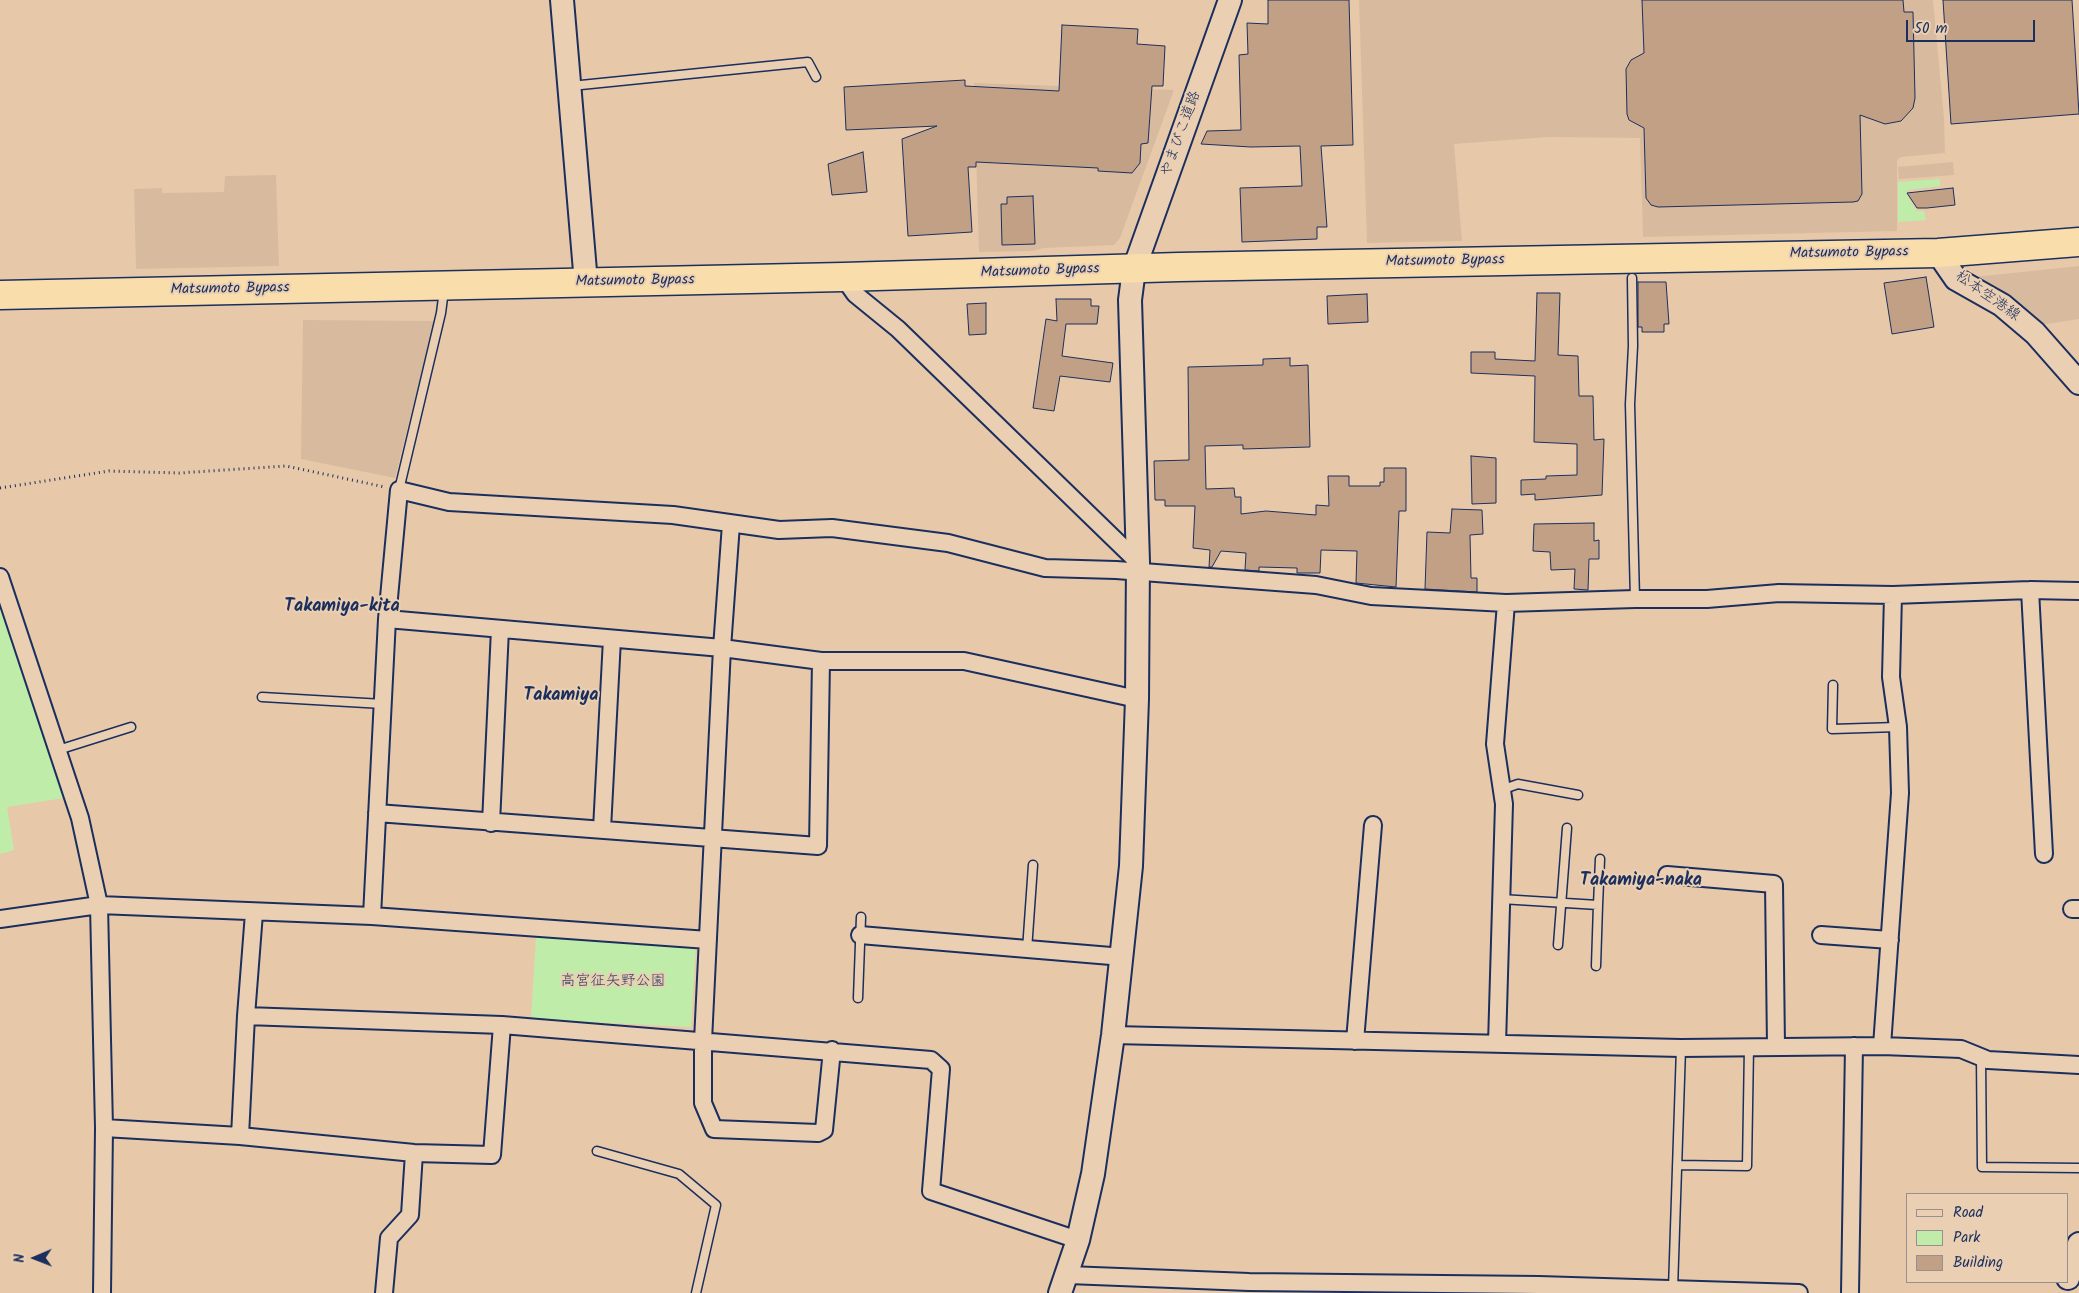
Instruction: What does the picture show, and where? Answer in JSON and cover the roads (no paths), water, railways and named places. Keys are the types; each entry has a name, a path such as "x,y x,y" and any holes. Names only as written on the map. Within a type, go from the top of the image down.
{"highway":[{"name":"Matsumoto Bypass","path":"0,295 1938,253 2079,242"}],"street":[{"path":"562,0 586,283"},
{"name":"やまびこ道路","path":"1064,1284 1078,1240 1093,1174 1114,1035 1131,866 1137,699 1138,567 1130,300 1134,269 1230,0"},
{"name":"松本空港線","path":"1938,253 1956,279 2002,305 2035,332 2079,384"},
{"path":"843,277 855,294 898,329 1138,567"},
{"path":"372,916 387,619 399,490 449,502 673,515 779,530 832,528 888,534 948,544 1045,568 1138,567 1316,585 1371,596 1506,603 1635,599 1707,600 1778,593 1893,595 2030,590 2079,591"},
{"path":"731,524 722,648 703,1041 703,1103 714,1129 818,1133 824,1130 832,1050"},
{"path":"0,577 80,818 99,905 104,1128 102,1293"},
{"path":"2030,590 2044,854"},
{"path":"1882,1046 1900,794 1898,727 1891,677 1893,595"},
{"path":"1498,1044 1504,804 1495,744 1506,603"},
{"path":"387,619 722,648 821,661 964,661 1137,699"},
{"path":"491,823 500,629"},
{"path":"602,829 612,638"},
{"path":"377,813 818,846 821,661"},
{"path":"1355,1041 1373,825"},
{"path":"1667,875 1774,884 1776,1047"},
{"path":"0,919 99,905 372,916 708,940"},
{"path":"240,1136 254,912"},
{"path":"860,935 1123,957"},
{"path":"1820,935 1890,940"},
{"path":"246,1016 502,1025 832,1050 931,1060 941,1069 931,1191 1078,1240"},
{"path":"104,1128 240,1136 414,1153 492,1155 502,1025"},
{"path":"1114,1035 1681,1048 1882,1046 1961,1049 1988,1060 2079,1065"},
{"path":"1850,1293 1854,1046"},
{"path":"384,1293 389,1238 410,1215 414,1153"},
{"path":"2069,1275 2079,1244"},
{"path":"1064,1284 1259,1283 1617,1290 1673,1289 1799,1293"}],"lane":[{"path":"569,87 808,62 816,77"},
{"path":"1632,278 1633,346 1630,404 1635,599"},
{"path":"399,490 441,313 444,286"},
{"path":"1833,685 1832,729 1898,727"},
{"path":"262,697 383,704"},
{"path":"58,750 131,727"},
{"path":"1501,790 1518,784 1578,795"},
{"path":"1558,945 1567,828"},
{"path":"1596,966 1600,859"},
{"path":"1026,950 1033,865"},
{"path":"1501,899 1598,905"},
{"path":"858,998 861,917"},
{"path":"1677,1165 1747,1166 1749,1047"},
{"path":"1673,1289 1681,1048"},
{"path":"1981,1057 1982,1166 2079,1168"},
{"path":"597,1151 679,1174 716,1205 696,1293"}],"district":[{"name":"Takamiya-kita","path":"342,608"},
{"name":"Takamiya","path":"561,697"},
{"name":"Takamiya-naka","path":"1641,882"}],"park label":[{"name":"高宮征矢野公園","path":"613,982"}]}
